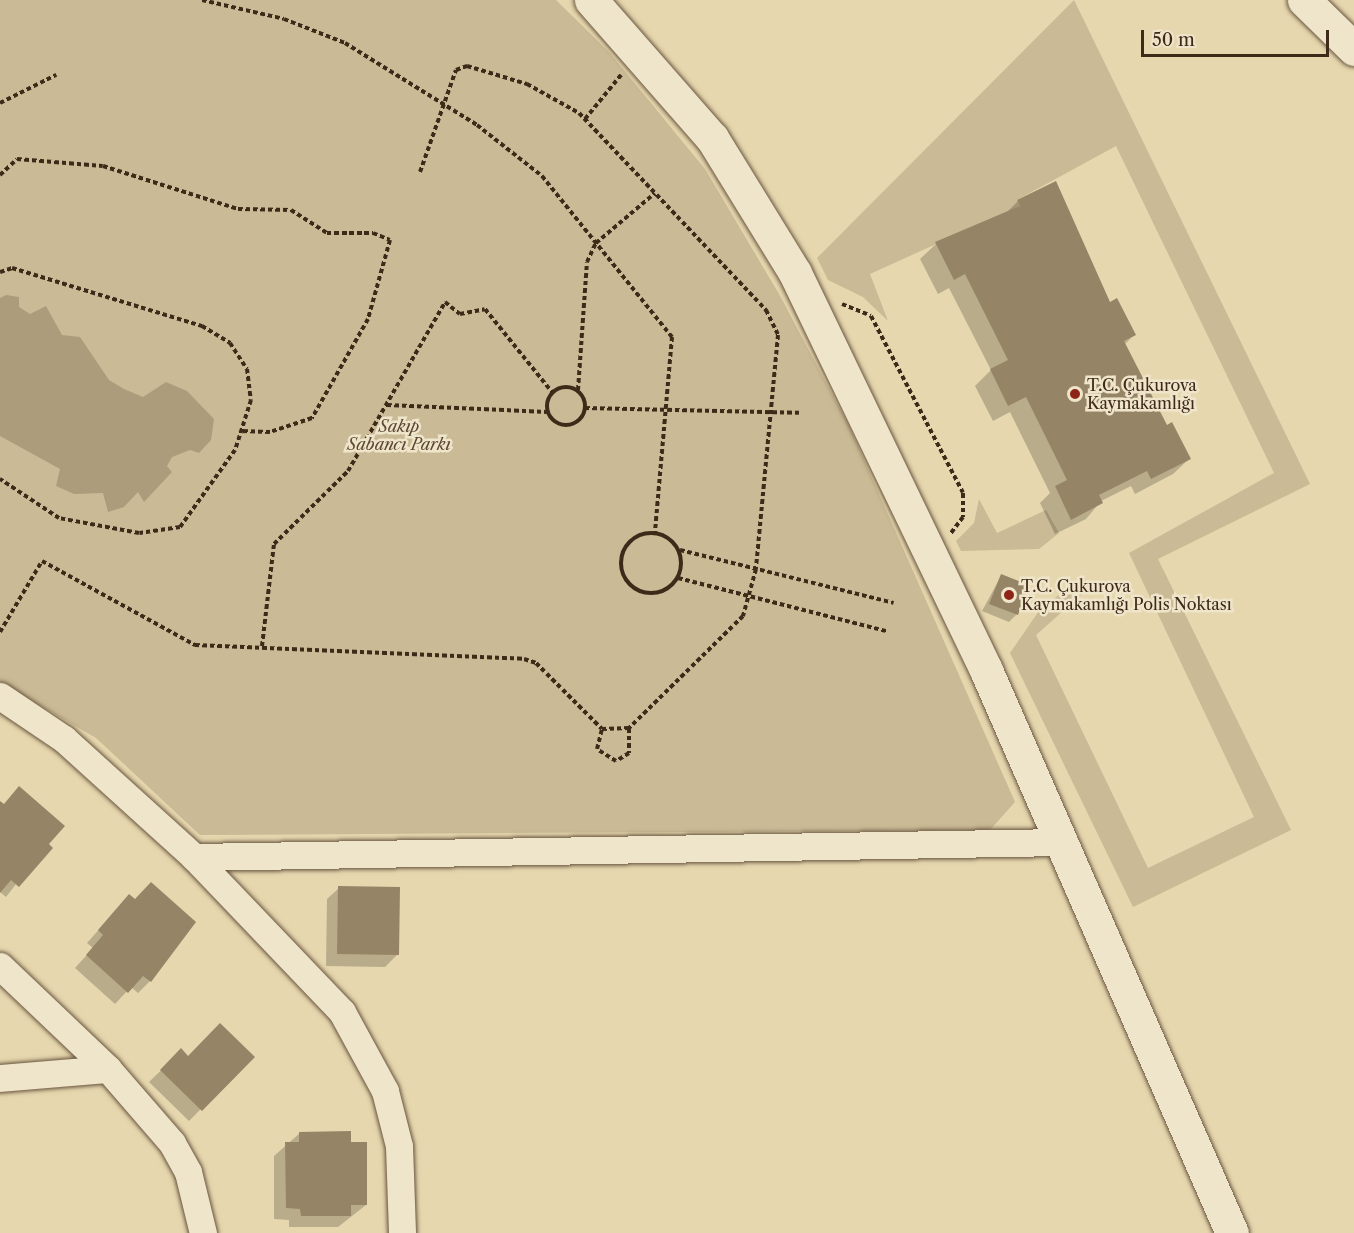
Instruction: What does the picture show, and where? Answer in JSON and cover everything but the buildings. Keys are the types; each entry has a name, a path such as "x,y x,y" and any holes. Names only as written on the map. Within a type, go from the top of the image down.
{"street":[{"path":"591,0 641,51 712,138 795,273 982,660 1232,1233"},
{"path":"1304,0 1350,37"},
{"path":"0,696 64,739 194,857 310,976 367,1052 385,1091 399,1146 402,1233"},
{"path":"194,857 1062,842"},
{"path":"0,966 108,1069 172,1143 188,1172 203,1233"},
{"path":"0,1078 108,1069"}],"path":[{"path":"202,0 284,19 345,43 443,103 542,176 672,337 655,532"},
{"path":"585,119 641,51"},
{"path":"0,632 42,561 187,643 524,659 536,663 602,729 629,728 743,616 756,569 773,413 778,335 766,310 585,119 527,84 467,66 456,70 420,172"},
{"path":"0,104 56,75"},
{"path":"0,175 17,159 103,166 238,209 291,210 327,233 373,233 390,240 364,327 312,418 270,432 241,431"},
{"path":"585,408 578,390 587,262 596,243 655,193"},
{"path":"0,272 12,268 148,306 202,326 230,343 247,369 250,400 235,450 180,527 139,532 59,518 0,479"},
{"path":"262,646 274,544 348,471 445,302 459,315 485,309 552,392"},
{"path":"834,307 852,304 871,316 963,493 963,517 945,536"},
{"path":"552,392 567,386 578,390"},
{"path":"548,412 552,392"},
{"path":"387,405 548,412 557,423 569,425 585,408 665,412 799,413"},
{"path":"655,532 680,550 894,603"},
{"path":"655,532 628,543 621,560 625,579 649,593 668,588 678,578 680,550"},
{"path":"678,578 886,631"},
{"path":"602,729 597,749 616,761 629,753 629,728"}],"green space":[{"name":"Sakıp Sabancı Parkı","path":"0,0 556,0 609,52 705,169 779,294 849,426 1015,802 990,830 200,835 96,738 0,682"},
{"path":"1074,0 1310,484 1158,559 1291,830 1133,907 1010,653 1041,608 1084,577 1089,588 1036,635 1148,868 1254,817 1129,553 1274,473 1116,146 1017,200 1020,206 870,274 888,321 863,297 828,280 817,258"},
{"path":"979,499 997,533 1046,510 1059,533 1039,549 961,551 956,541 974,523"}],"shaded area":[{"path":"6,295 19,297 19,307 30,314 46,306 62,335 80,337 109,380 124,389 143,397 166,382 187,391 214,419 211,440 199,453 190,450 172,457 167,466 172,472 144,502 138,492 124,507 108,512 103,493 74,494 56,486 60,469 0,436 0,298"}],"place":[{"name":"T.C. Çukurova Kaymakamlığı","path":"1075,394"},
{"name":"T.C. Çukurova Kaymakamlığı Polis Noktası","path":"1009,595"}]}
